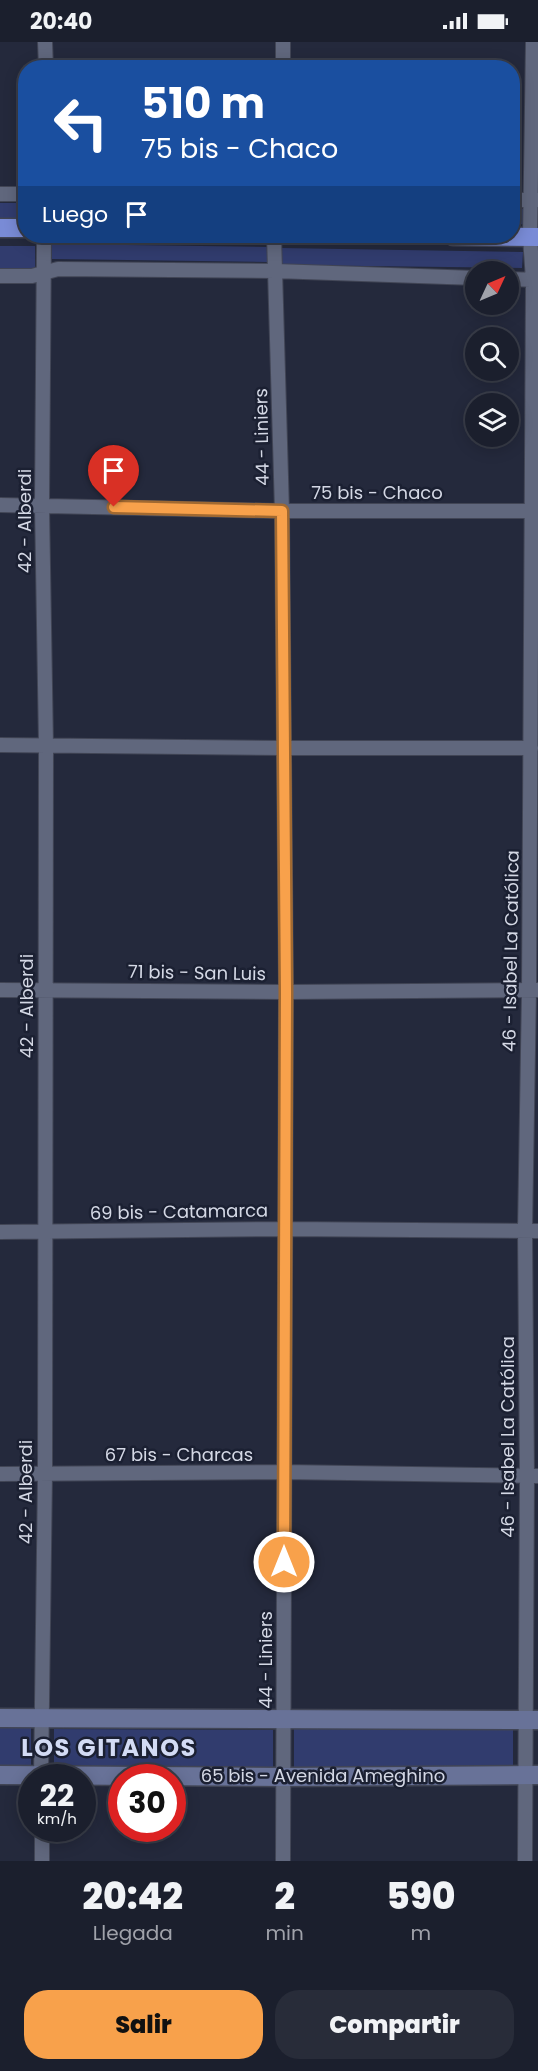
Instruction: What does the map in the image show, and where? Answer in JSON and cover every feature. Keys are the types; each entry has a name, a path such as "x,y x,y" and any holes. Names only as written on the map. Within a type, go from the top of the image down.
{"highway":[{"path":"0,228 18,228"}],"main road":[{"path":"0,1718 532,1720"},
{"name":"65 bis - Avenida Ameghino","path":"0,1775 18,1776"},
{"name":"65 bis - Avenida Ameghino","path":"96,1777 532,1775"}],"street":[{"path":"45,42 46,60"},
{"path":"283,42 283,60"},
{"name":"46 - Isabel La Católica","path":"525,1861 532,1775 534,990 531,748 536,280 533,42"},
{"path":"0,194 18,194"},
{"name":"42 - Alberdi","path":"41,1764 45,1474 46,745 42,506 44,243"},
{"name":"44 - Liniers","path":"274,243 282,511 286,992 283,1861"},
{"path":"0,276 43,274 58,269 275,271 465,278"},
{"path":"519,279 536,280"},
{"name":"75 bis - Chaco","path":"0,504 282,511 535,511"},
{"path":"0,745 531,748"},
{"name":"71 bis - San Luis","path":"0,990 286,992 534,990"},
{"name":"69 bis - Catamarca","path":"0,1232 285,1229 532,1231"},
{"name":"67 bis - Charcas","path":"0,1474 284,1472 533,1476"},
{"path":"42,1842 42,1861"}],"shaded area":[{"path":"0,203 18,203 18,218 0,218"},
{"path":"520,209 523,209 523,224 520,224"},
{"path":"52,244 267,247 268,262 52,259"},
{"path":"0,246 35,246 35,268 0,268"},
{"path":"281,248 523,252 522,268 519,268 519,261 465,261 465,267 281,265"},
{"path":"0,1728 31,1728 31,1764 0,1767"},
{"path":"294,1728 513,1729 513,1768 294,1767"},
{"path":"54,1729 273,1730 273,1769 186,1769 186,1764 108,1764 108,1768 96,1768 96,1764 54,1764"}],"district":[{"name":"LOS GITANOS","path":"109,1748"}],"route":[{"path":"114,507 282,511 286,992 284,1562"}]}
